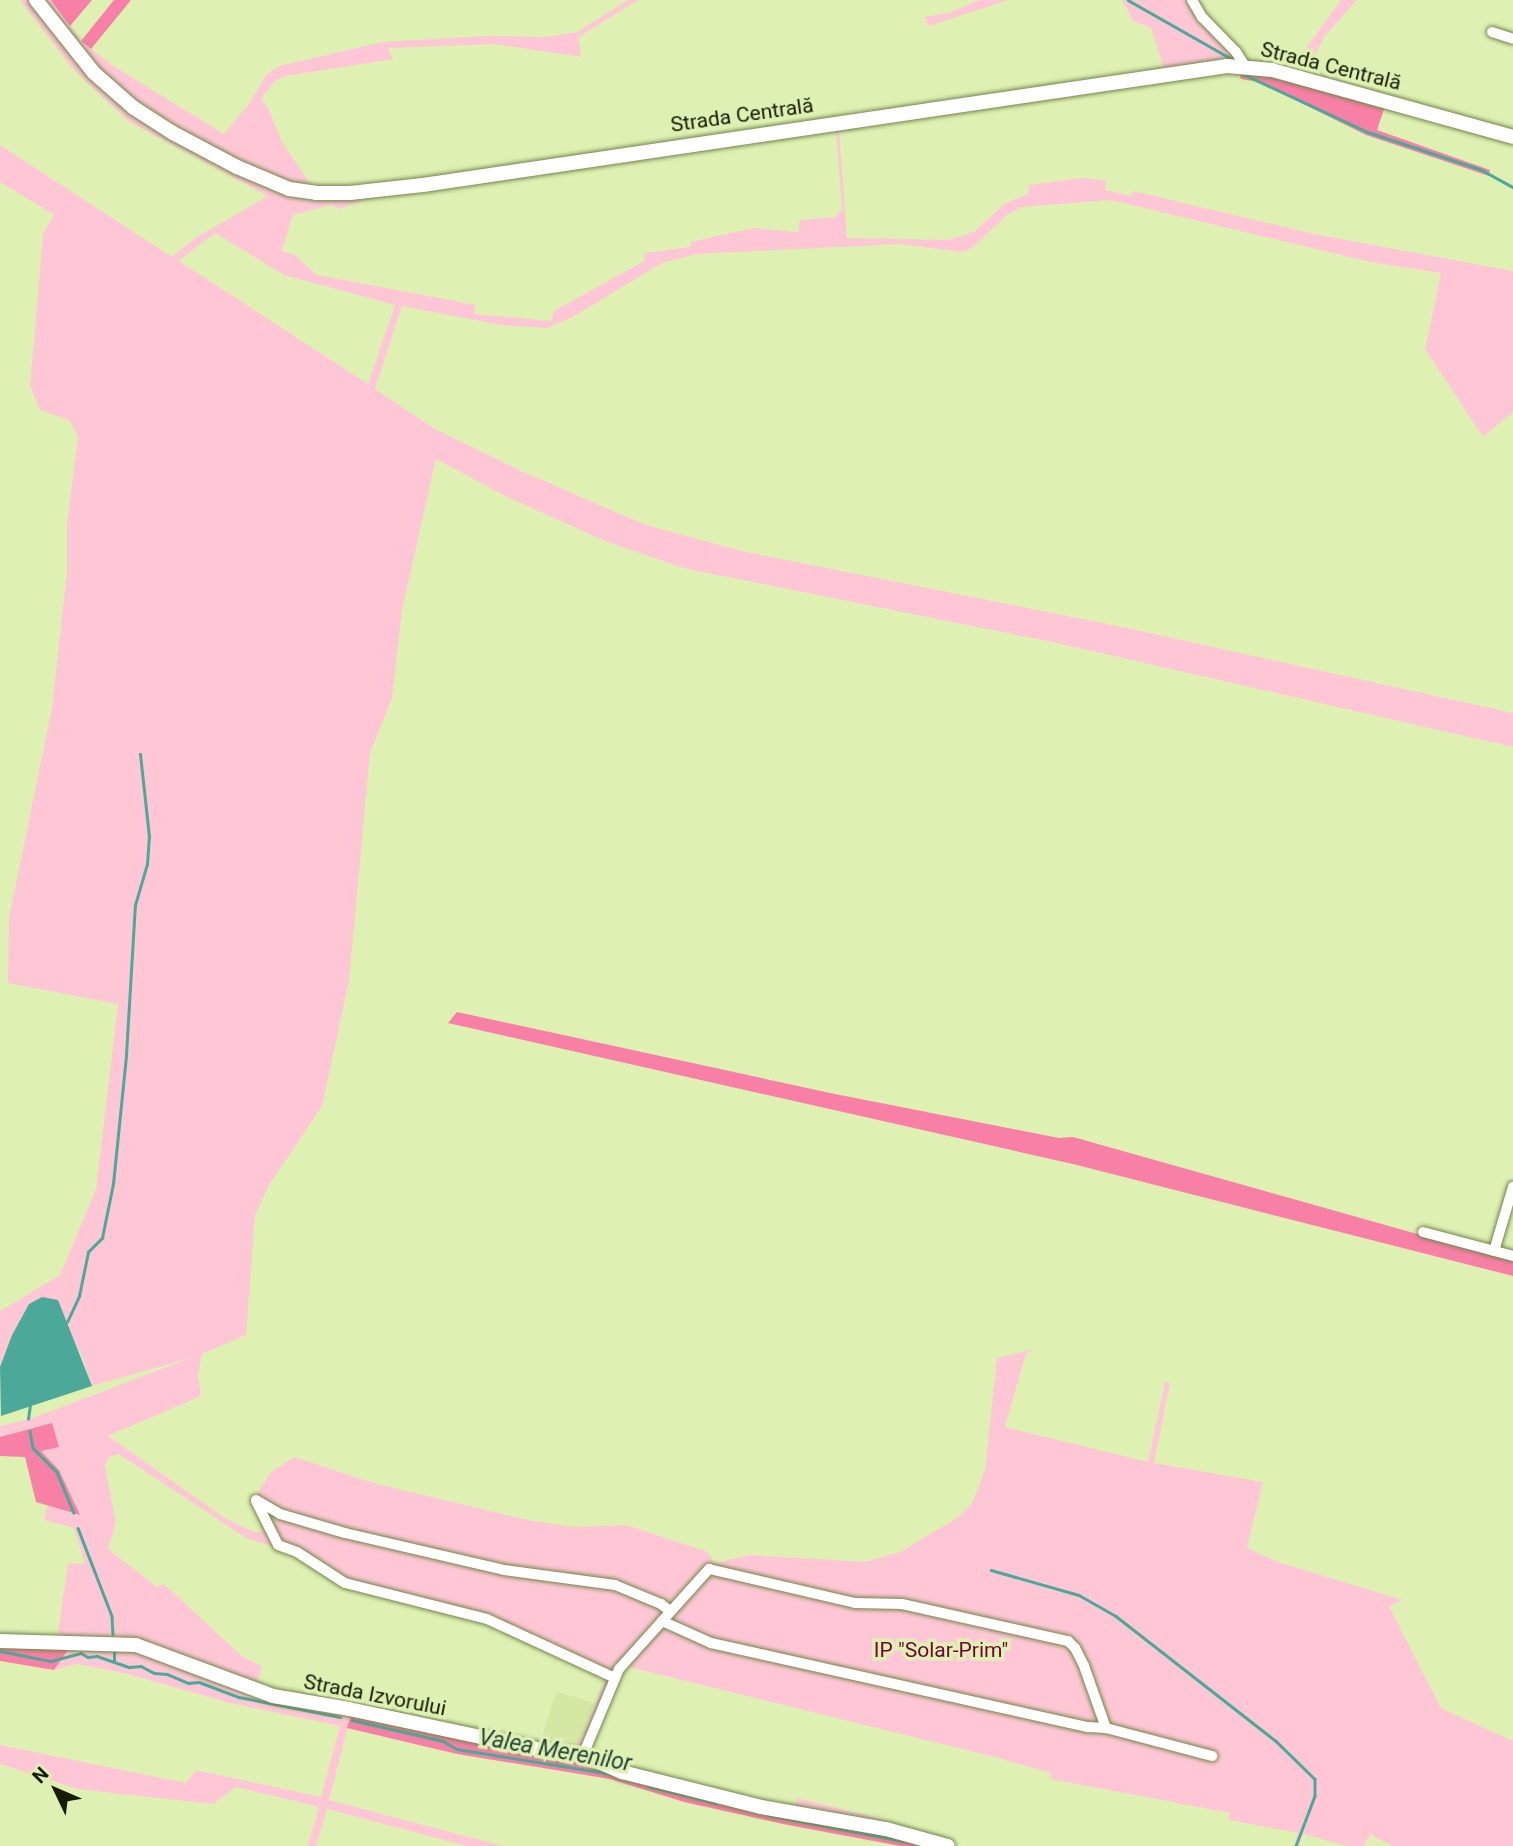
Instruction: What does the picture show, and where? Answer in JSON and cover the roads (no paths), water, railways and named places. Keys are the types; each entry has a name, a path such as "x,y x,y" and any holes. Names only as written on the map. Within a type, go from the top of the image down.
{"street":[{"name":"Strada Centrală","path":"36,0 94,73 134,108 173,133 237,167 289,189 316,193 424,185 633,152 1245,66 1311,80 1513,137"},
{"path":"1192,0 1202,17 1236,52 1245,66"},
{"path":"1492,32 1513,39"},
{"path":"1494,1251 1513,1187"},
{"path":"1423,1233 1513,1256"},
{"path":"615,1678 487,1619 345,1583 297,1552 278,1545 256,1500 280,1514 371,1539 516,1573 615,1585 670,1611"},
{"path":"583,1755 615,1678 637,1645 709,1569 855,1603 902,1604 1068,1641 1080,1657 1106,1728"},
{"path":"662,1621 711,1643 1088,1727 1106,1728 1212,1756"},
{"name":"Strada Izvorului","path":"0,1641 136,1645 273,1696 561,1754 583,1755 622,1772 761,1807 886,1829 948,1846"}],"water":[{"path":"42,1297 58,1300 92,1386 1,1416 0,1367 12,1335 29,1304"}],"waterway":[{"path":"1128,0 1232,59"},
{"path":"1243,74 1368,132 1482,170 1513,187"},
{"path":"67,1322 79,1296 88,1252 102,1238 113,1184 126,1055 135,905 147,864 149,837 140,754"},
{"path":"28,1419 30,1405"},
{"path":"30,1431 33,1448 57,1472 74,1513"},
{"path":"78,1528 112,1616 113,1634"},
{"path":"991,1570 1079,1595 1116,1616 1276,1741 1315,1779 1315,1796 1296,1846"},
{"path":"114,1649 114,1662"},
{"name":"Valea Merenilor","path":"0,1651 51,1661 81,1653 88,1657 97,1656 129,1667 141,1666 154,1673 167,1674 188,1683 199,1682 239,1697 340,1717"},
{"name":"Valea Merenilor","path":"352,1720 443,1741 457,1749 611,1774"},
{"name":"Valea Merenilor","path":"648,1786 716,1803"},
{"name":"Valea Merenilor","path":"769,1815 903,1841"}],"park label":[{"name":"IP \"Solar-Prim\"","path":"941,1650"}]}
